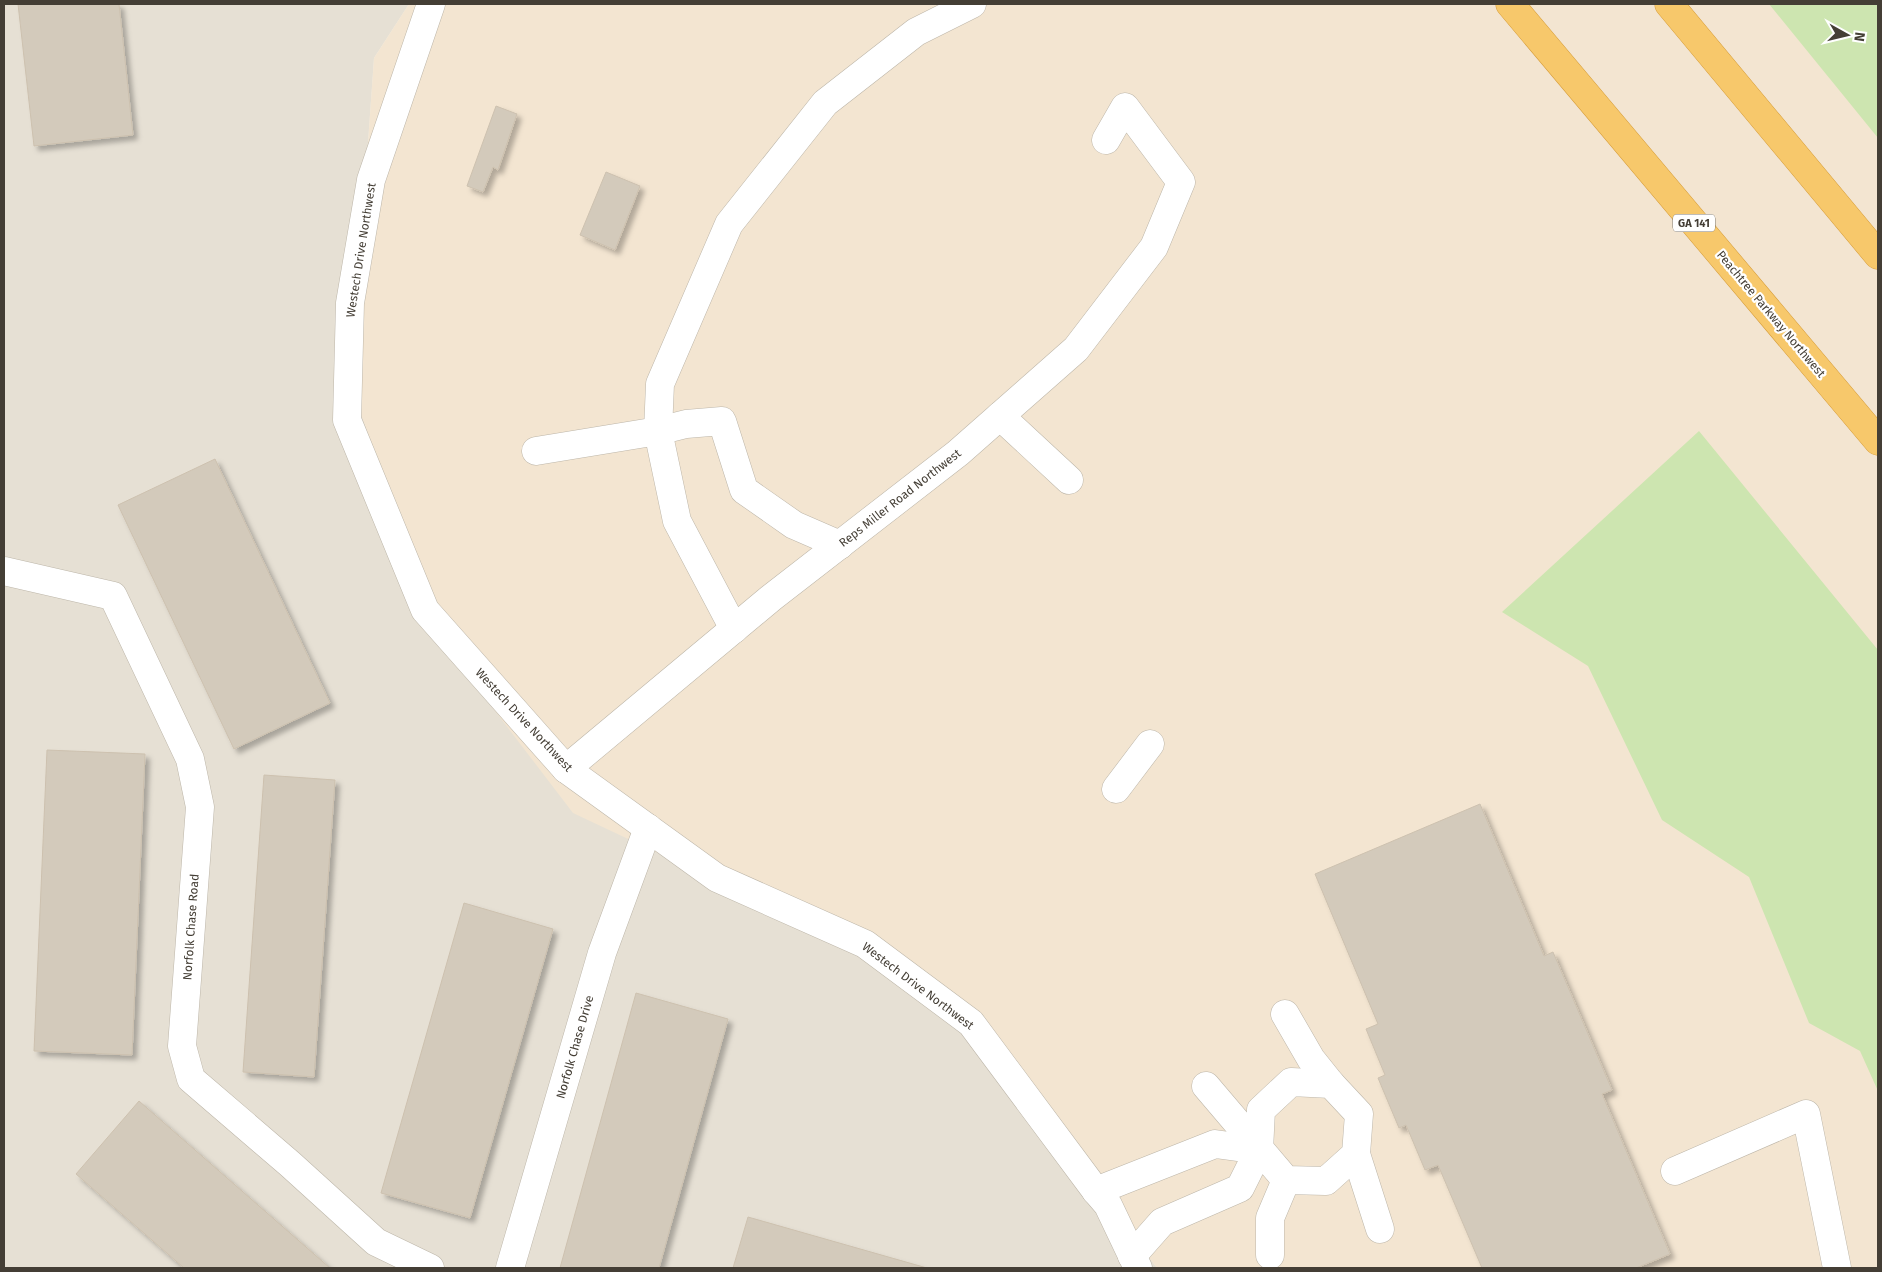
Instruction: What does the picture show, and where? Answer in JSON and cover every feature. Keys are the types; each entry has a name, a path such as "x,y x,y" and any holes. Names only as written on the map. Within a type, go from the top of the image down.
{"highway":[{"name":"Peachtree Parkway Northwest","path":"1510,4 1878,442"},
{"path":"1669,4 1878,255"}],"street":[{"name":"Westech Drive Northwest","path":"431,4 371,180 350,303 347,420 425,610 566,769 716,878 865,944 972,1023 1108,1205 1135,1262"},
{"path":"734,629 677,521 658,431 660,384 729,224 825,103 916,32 972,4"},
{"name":"Reps Miller Road Northwest","path":"566,769 734,629 958,453 1076,349 1154,247 1181,182 1125,107 1106,140"},
{"path":"1000,416 1069,480"},
{"path":"536,452 658,431 686,424 722,421 744,490 794,525 840,545"},
{"name":"Norfolk Chase Road","path":"4,572 113,596 190,759 200,807 182,1046 191,1079 290,1164 376,1242 430,1268"},
{"path":"1116,789 1150,744"},
{"name":"Norfolk Chase Drive","path":"510,1268 602,954 648,828"},
{"path":"1285,1014 1311,1058 1331,1084 1359,1114 1356,1154 1380,1229"},
{"path":"1135,1262 1162,1222 1240,1188 1259,1150 1262,1110 1291,1082 1331,1084"},
{"path":"1206,1086 1286,1180 1326,1181 1356,1154"},
{"path":"1675,1171 1806,1114 1837,1268"},
{"path":"1096,1191 1215,1144 1259,1150"},
{"path":"1270,1255 1270,1218 1286,1180"}],"shaded area":[{"path":"4,4 409,4 374,58 351,384 946,989 1157,1268 4,1268"},
{"path":"409,4 1878,4 1878,1268 1157,1268 946,989 573,813 434,631 351,384 374,58"}],"green space":[{"path":"1769,4 1878,4 1878,138"},
{"path":"1699,431 1878,650 1878,1091 1860,1051 1809,1023 1749,877 1662,820 1588,666 1502,612"}],"building":[{"path":"18,4 119,4 133,135 34,146"},
{"path":"496,106 517,114 498,170 493,167 483,192 467,186"},
{"path":"606,172 640,186 615,250 580,235"},
{"path":"215,459 330,703 234,749 118,505"},
{"path":"47,750 145,754 132,1055 34,1051"},
{"path":"264,775 335,780 314,1077 243,1072"},
{"path":"1480,804 1544,956 1553,952 1612,1090 1602,1094 1670,1254 1636,1268 1482,1268 1438,1165 1425,1170 1406,1125 1399,1128 1378,1078 1385,1075 1366,1029 1378,1024 1315,874"},
{"path":"464,903 553,929 470,1218 381,1193"},
{"path":"636,993 728,1019 659,1268 560,1268"},
{"path":"139,1101 330,1268 184,1268 76,1174"},
{"path":"748,1217 927,1268 733,1268"}]}
